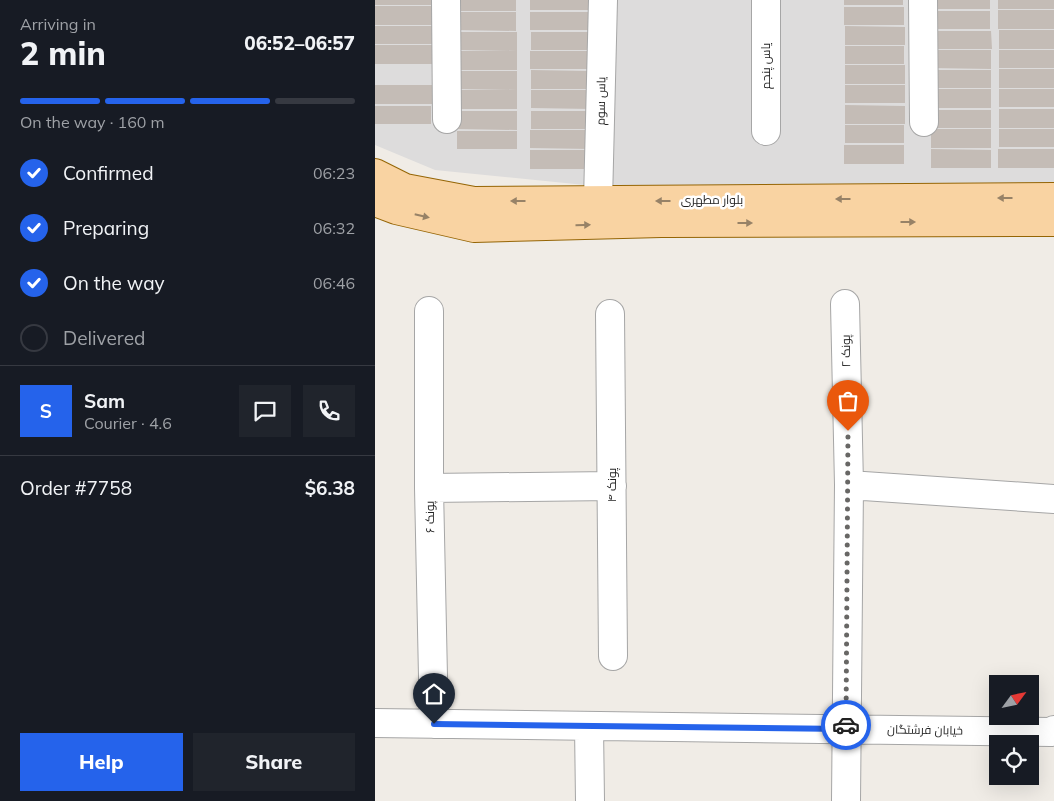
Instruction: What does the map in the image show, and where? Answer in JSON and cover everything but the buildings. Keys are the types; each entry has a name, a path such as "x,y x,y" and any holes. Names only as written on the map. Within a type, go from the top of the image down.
{"main road":[{"name":"بلوار مطهری","path":"375,173 405,188 474,201 1054,198"},
{"name":"بلوار مطهری","path":"375,202 396,210 474,228 661,223 1054,222"}],"street":[{"path":"446,0 447,119"},
{"name":"یاس سوم","path":"598,201 603,0"},
{"name":"یاس پنجم","path":"766,0 766,132"},
{"path":"923,0 923,122"},
{"name":"پونک ۲","path":"845,304 849,485 846,801"},
{"name":"پونک ۶","path":"429,311 429,488 434,724"},
{"name":"پونک ۴","path":"610,314 613,656"},
{"path":"849,485 1054,499"},
{"path":"429,488 611,486"},
{"name":"خیابان فرشتگان","path":"375,723 1051,732 1054,730"},
{"path":"589,726 591,801"}],"shaded area":[{"path":"375,0 1054,0 1054,190 585,185 435,170 375,145"}],"way so far":[{"path":"846,725 848,431"}],"route":[{"path":"434,724 846,729 846,725"}]}
